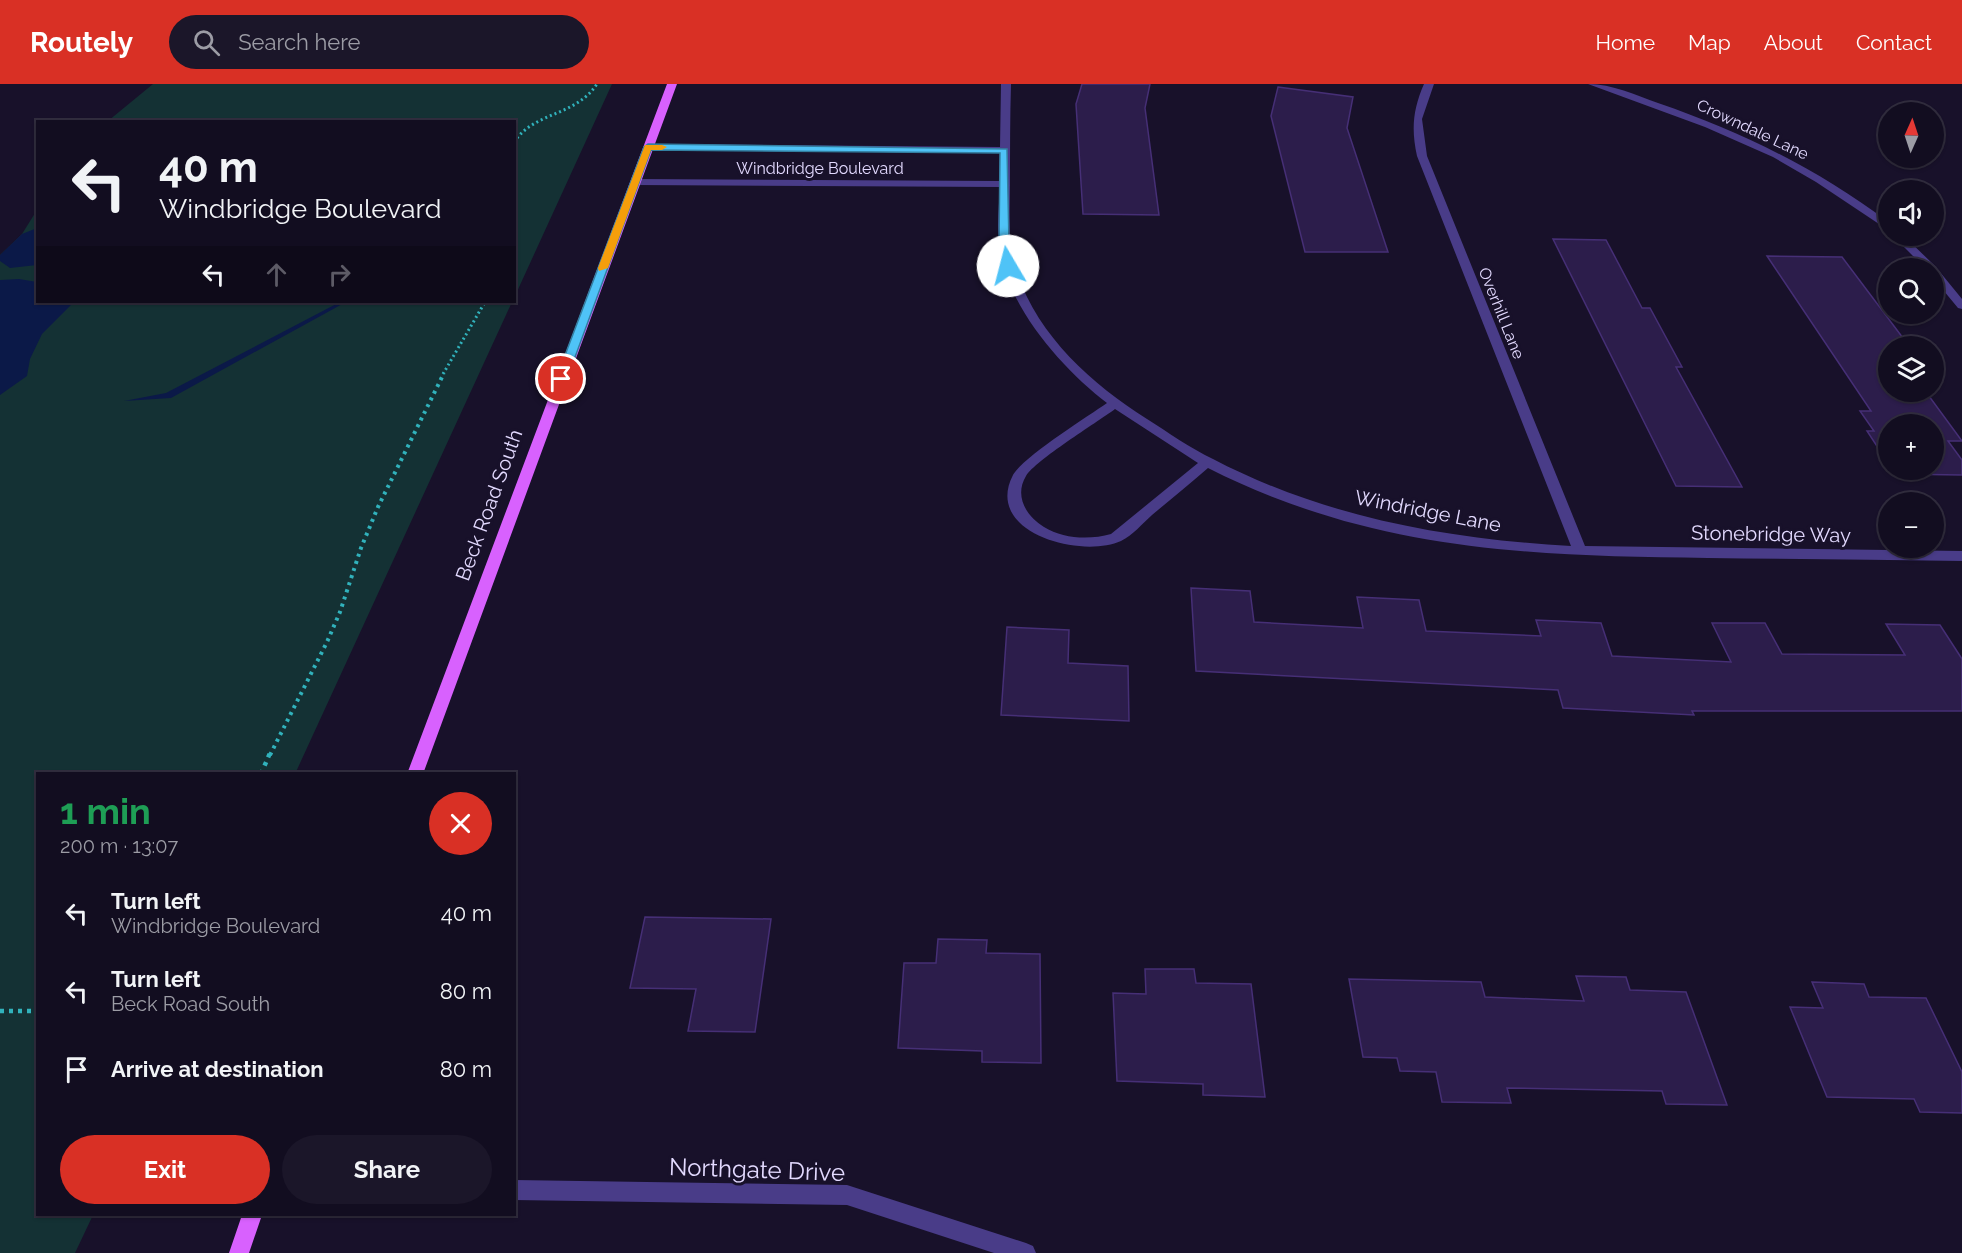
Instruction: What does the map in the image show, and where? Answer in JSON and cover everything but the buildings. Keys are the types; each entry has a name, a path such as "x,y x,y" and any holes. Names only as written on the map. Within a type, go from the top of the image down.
{"main road":[{"name":"Beck Road South","path":"416,772 672,84"},
{"path":"239,1253 252,1216"}],"street":[{"name":"Windridge Lane","path":"1006,84 1004,244 1008,266 1017,289 1052,344 1082,377 1113,404 1207,462 1287,496 1387,527 1484,544 1580,552"},
{"name":"Overhill Lane","path":"1429,84 1418,110 1416,135 1422,156 1580,552"},
{"name":"Crowndale Lane","path":"1593,84 1710,125 1778,156 1845,195 1878,220"},
{"name":"Windbridge Boulevard","path":"648,147 1004,150"},
{"name":"Windbridge Boulevard","path":"635,182 1004,184"},
{"path":"1908,246 1920,258"},
{"path":"1944,284 1962,306"},
{"path":"1113,404 1019,473 1012,496 1017,512 1035,528 1049,536 1070,543 1093,544 1113,539 1207,462"},
{"name":"Stonebridge Way","path":"1580,552 1962,556"},
{"name":"Northgate Drive","path":"516,1190 846,1195 1026,1253"}],"path":[{"path":"516,137 532,123 567,111 588,100 597,84"},
{"path":"262,772 318,666 339,615 364,539 399,462 462,338 484,303"},
{"path":"0,1011 36,1011"}],"green space":[{"path":"153,84 612,84 516,294 516,120 109,120"},
{"path":"36,212 36,303 512,303 296,772 36,772 36,1216 93,1216 75,1253 0,1253 0,255 22,234"}],"water":[{"path":"36,228 36,265 10,268 0,261 0,255 22,234"},
{"path":"19,279 36,282 36,303 73,303 42,334 30,359 27,376 0,395 0,280"},
{"path":"338,303 344,303 171,398 124,401 166,393"}],"slow traffic":[{"path":"603,268 648,147 662,147"}],"route":[{"path":"561,379 648,147 1004,150 1004,244 1008,266"}]}
